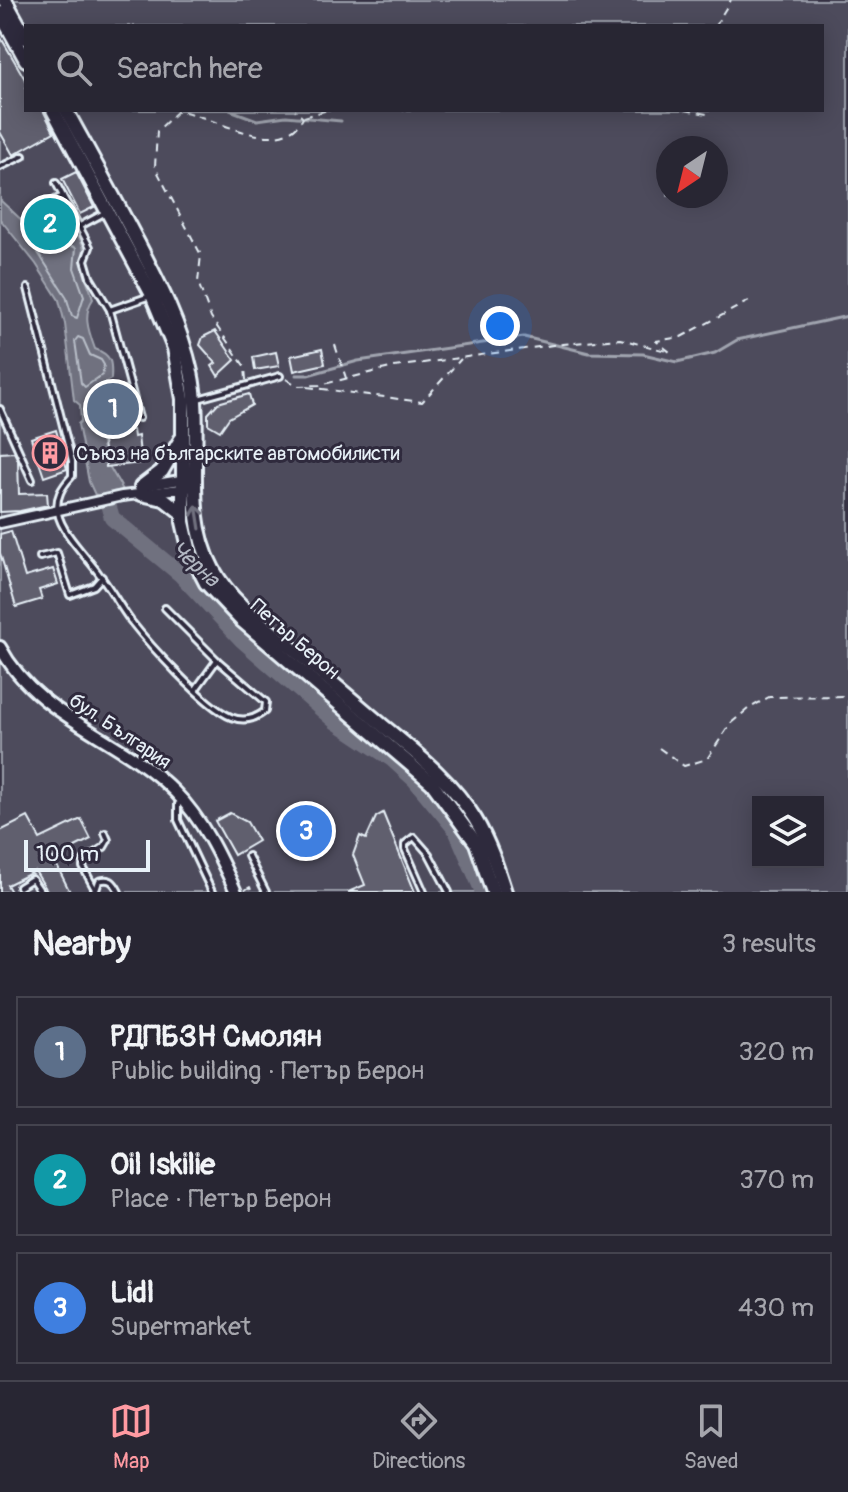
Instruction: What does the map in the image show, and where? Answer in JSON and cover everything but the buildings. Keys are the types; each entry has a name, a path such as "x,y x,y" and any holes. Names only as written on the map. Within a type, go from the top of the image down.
{"main road":[{"path":"5,0 24,34"},
{"path":"0,13 24,56"},
{"name":"Петър Берон","path":"54,112 113,209"},
{"name":"Петър Берон","path":"67,112 185,347 195,400 188,483 182,513 186,542 206,583 241,620 432,783 476,843 493,892"},
{"name":"Петър Берон","path":"158,293 177,359 183,399 182,436 188,483 209,561 219,580 255,618 420,756 449,786 477,821 505,892"},
{"path":"182,436 162,471 141,491 164,499 182,513"}],"street":[{"path":"0,523 188,483"},
{"name":"бул. България","path":"0,647 11,667 35,694 140,763 175,792 206,832 236,892"},
{"name":"бул. България","path":"0,659 28,696 123,758 178,804 206,843 228,892"}],"lane":[{"path":"0,167 23,156"},
{"path":"56,183 90,247 85,260 90,277 110,310 139,418"},
{"path":"33,211 63,196"},
{"path":"80,226 113,209"},
{"path":"28,288 72,461 72,476 59,490 57,510 60,522 151,646 196,689 229,717 243,720 258,717 265,711 266,702 217,660 165,608"},
{"path":"110,310 158,293"},
{"path":"195,400 280,376"},
{"path":"0,409 32,480"},
{"path":"40,557 57,553 70,595 94,586 102,577"},
{"path":"196,689 217,660"},
{"path":"178,804 178,820 212,892"},
{"path":"96,892 83,867 84,860 104,847 108,840 105,833"},
{"path":"424,892 405,849 405,844 414,837 429,854 449,892"},
{"path":"248,856 266,892"},
{"path":"19,887 32,879 41,892"},
{"path":"96,892 99,881 106,879 111,880 119,892"}],"path":[{"path":"716,24 731,0"},
{"path":"177,112 157,131 155,167 201,255 198,282 211,318 245,367 246,385"},
{"path":"191,112 253,135 281,134 297,128 303,118 322,112"},
{"path":"297,112 303,118"},
{"path":"299,386 320,385 394,367 553,345 620,339 670,352 656,341 681,337 749,301"},
{"path":"335,345 346,379"},
{"path":"280,376 299,386 422,402 461,358"},
{"path":"659,748 684,766 691,765 707,759 731,723 769,697 848,696"},
{"path":"250,887 252,892"}],"shaded area":[{"path":"0,0 848,0 848,892 0,892"}],"water":[{"path":"0,200 40,237 55,242 78,236 81,242 84,250 82,262 93,299 87,317 89,330 95,349 108,357 111,368 111,379 95,388 94,407 105,459 123,490 95,495 89,482 78,424 81,421 80,405 74,400 59,300 36,264 0,219"}],"waterway":[{"path":"235,112 257,120 286,116 341,121"},
{"path":"296,375 308,375 358,361 524,337 589,353 643,354 677,362 715,353 737,340 848,316"},
{"name":"Черна","path":"102,483 112,518 180,574 242,640 335,721 392,759 414,779 456,830 483,892"}],"place":[{"name":"Oil Iskilie","path":"50,224"},
{"name":"РДПБЗН Смолян","path":"113,409"},
{"name":"Съюз на българските автомобилисти","path":"50,453"},
{"name":"Lidl","path":"306,831"}]}
